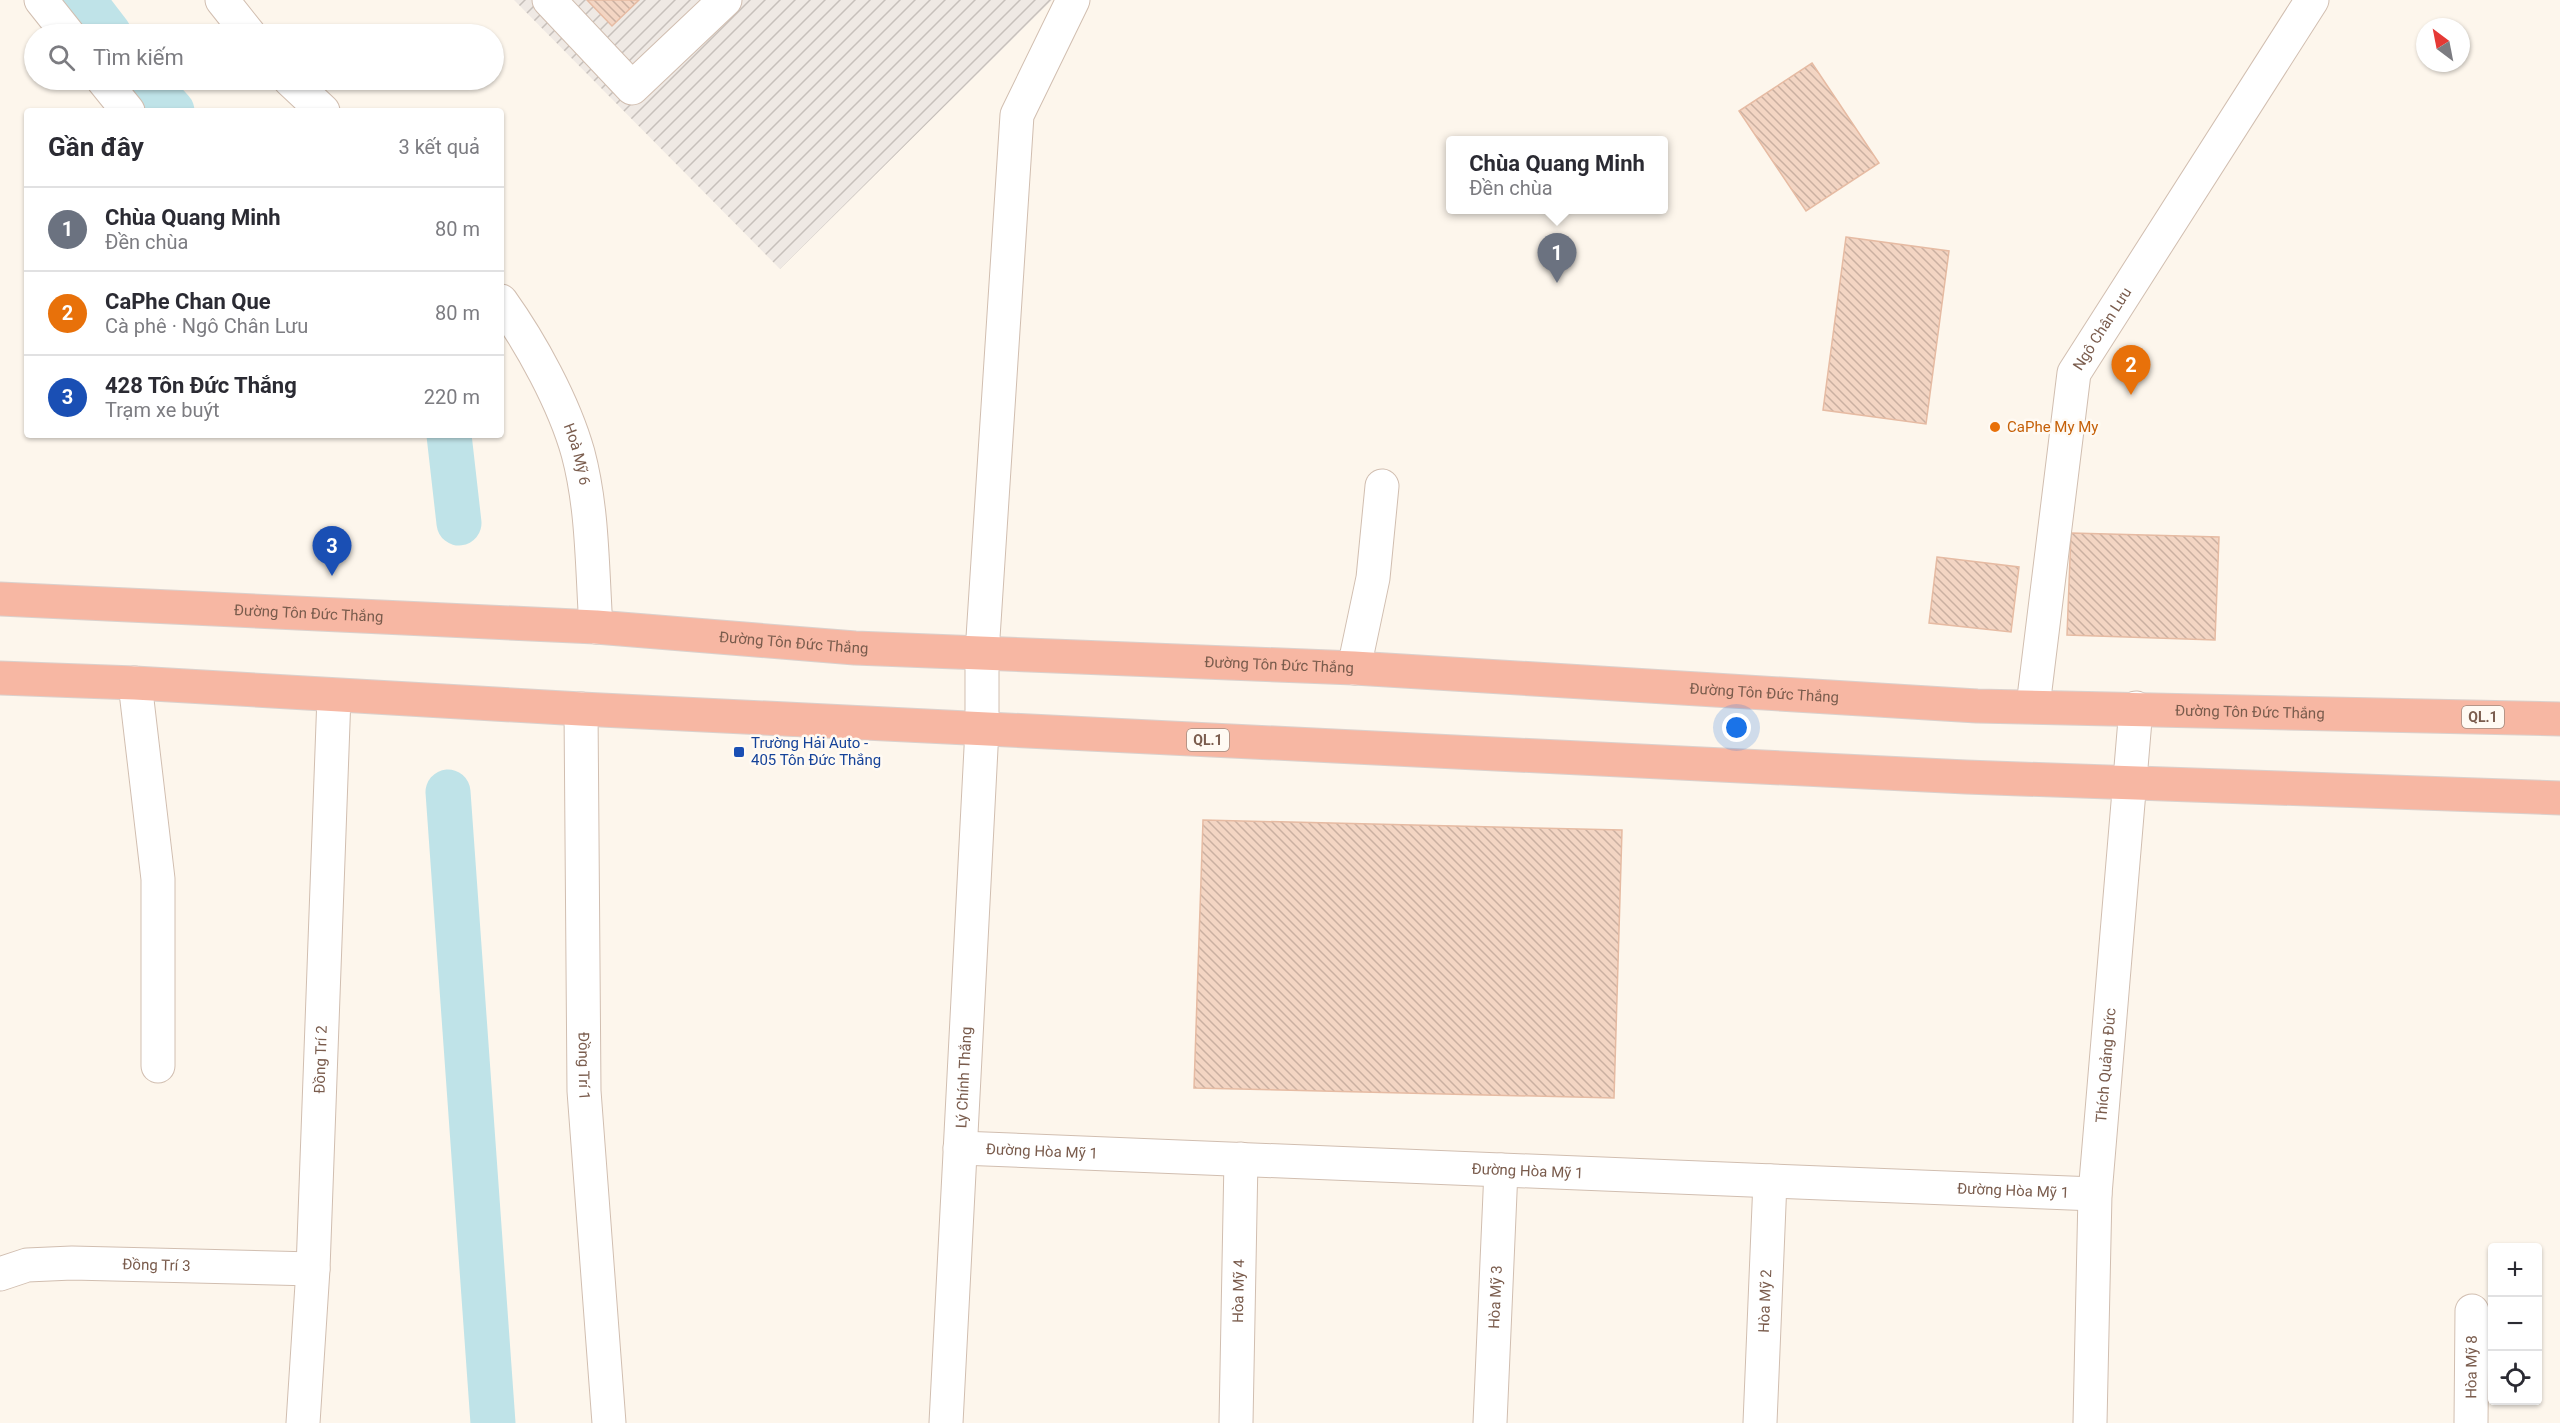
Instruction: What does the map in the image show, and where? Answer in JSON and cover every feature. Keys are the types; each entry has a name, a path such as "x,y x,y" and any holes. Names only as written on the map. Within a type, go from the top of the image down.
{"highway":[{"name":"Đường Tôn Đức Thắng","path":"0,599 596,627 855,648 1354,668 1965,705 2560,719"},
{"name":"QL.1","path":"0,678 1966,777 2560,798"}],"street":[{"path":"41,0 60,24"},
{"path":"222,0 241,24"},
{"path":"549,0 632,88 724,0"},
{"name":"Lý Chính Thắng","path":"946,1423 982,729 982,653 1017,115 1073,0"},
{"name":"Ngô Chân Lưu","path":"2033,706 2074,373 2312,0"},
{"path":"111,90 126,108"},
{"path":"301,90 320,108"},
{"name":"Hoà Mỹ 6","path":"504,306 551,385 578,452 590,522 596,627"},
{"path":"1354,668 1373,578 1382,486"},
{"path":"135,683 158,879 158,1066"},
{"name":"Đồng Trí 2","path":"303,1423 313,1269 334,696"},
{"name":"Thích Quảng Đức","path":"2090,1423 2095,1194 2136,708"},
{"name":"Đồng Trí 1","path":"580,709 584,1091 609,1423"},
{"name":"Đường Hòa Mỹ 1","path":"960,1148 2095,1194"},
{"name":"Hòa Mỹ 4","path":"1236,1423 1241,1159"},
{"name":"Hòa Mỹ 3","path":"1490,1423 1501,1170"},
{"name":"Hòa Mỹ 2","path":"1760,1423 1770,1181"},
{"name":"Đồng Trí 3","path":"0,1274 27,1265 72,1263 313,1269"},
{"name":"Hòa Mỹ 8","path":"2471,1423 2472,1311"}],"shaded area":[{"path":"514,0 1052,0 780,269"}],"building":[{"path":"587,0 639,0 612,26"},
{"path":"1812,63 1879,163 1806,211 1739,111"},
{"path":"1846,237 1949,251 1926,424 1823,410"},
{"path":"2071,533 2219,537 2215,640 2067,635"},
{"path":"1937,557 2019,567 2011,632 1929,623"},
{"path":"1203,820 1622,830 1614,1098 1194,1088"}],"waterway":[{"path":"83,0 101,24"},
{"path":"153,90 169,108"},
{"path":"449,438 459,523"},
{"path":"448,792 493,1423"}],"place":[{"name":"Chùa Quang Minh","path":"1557,283"},
{"name":"CaPhe Chan Que","path":"2131,395"},
{"name":"CaPhe My My","path":"1995,427"},
{"name":"428 Tôn Đức Thắng","path":"332,576"},
{"name":"Trường Hải Auto - 405 Tôn Đức Thắng","path":"739,752"}]}
